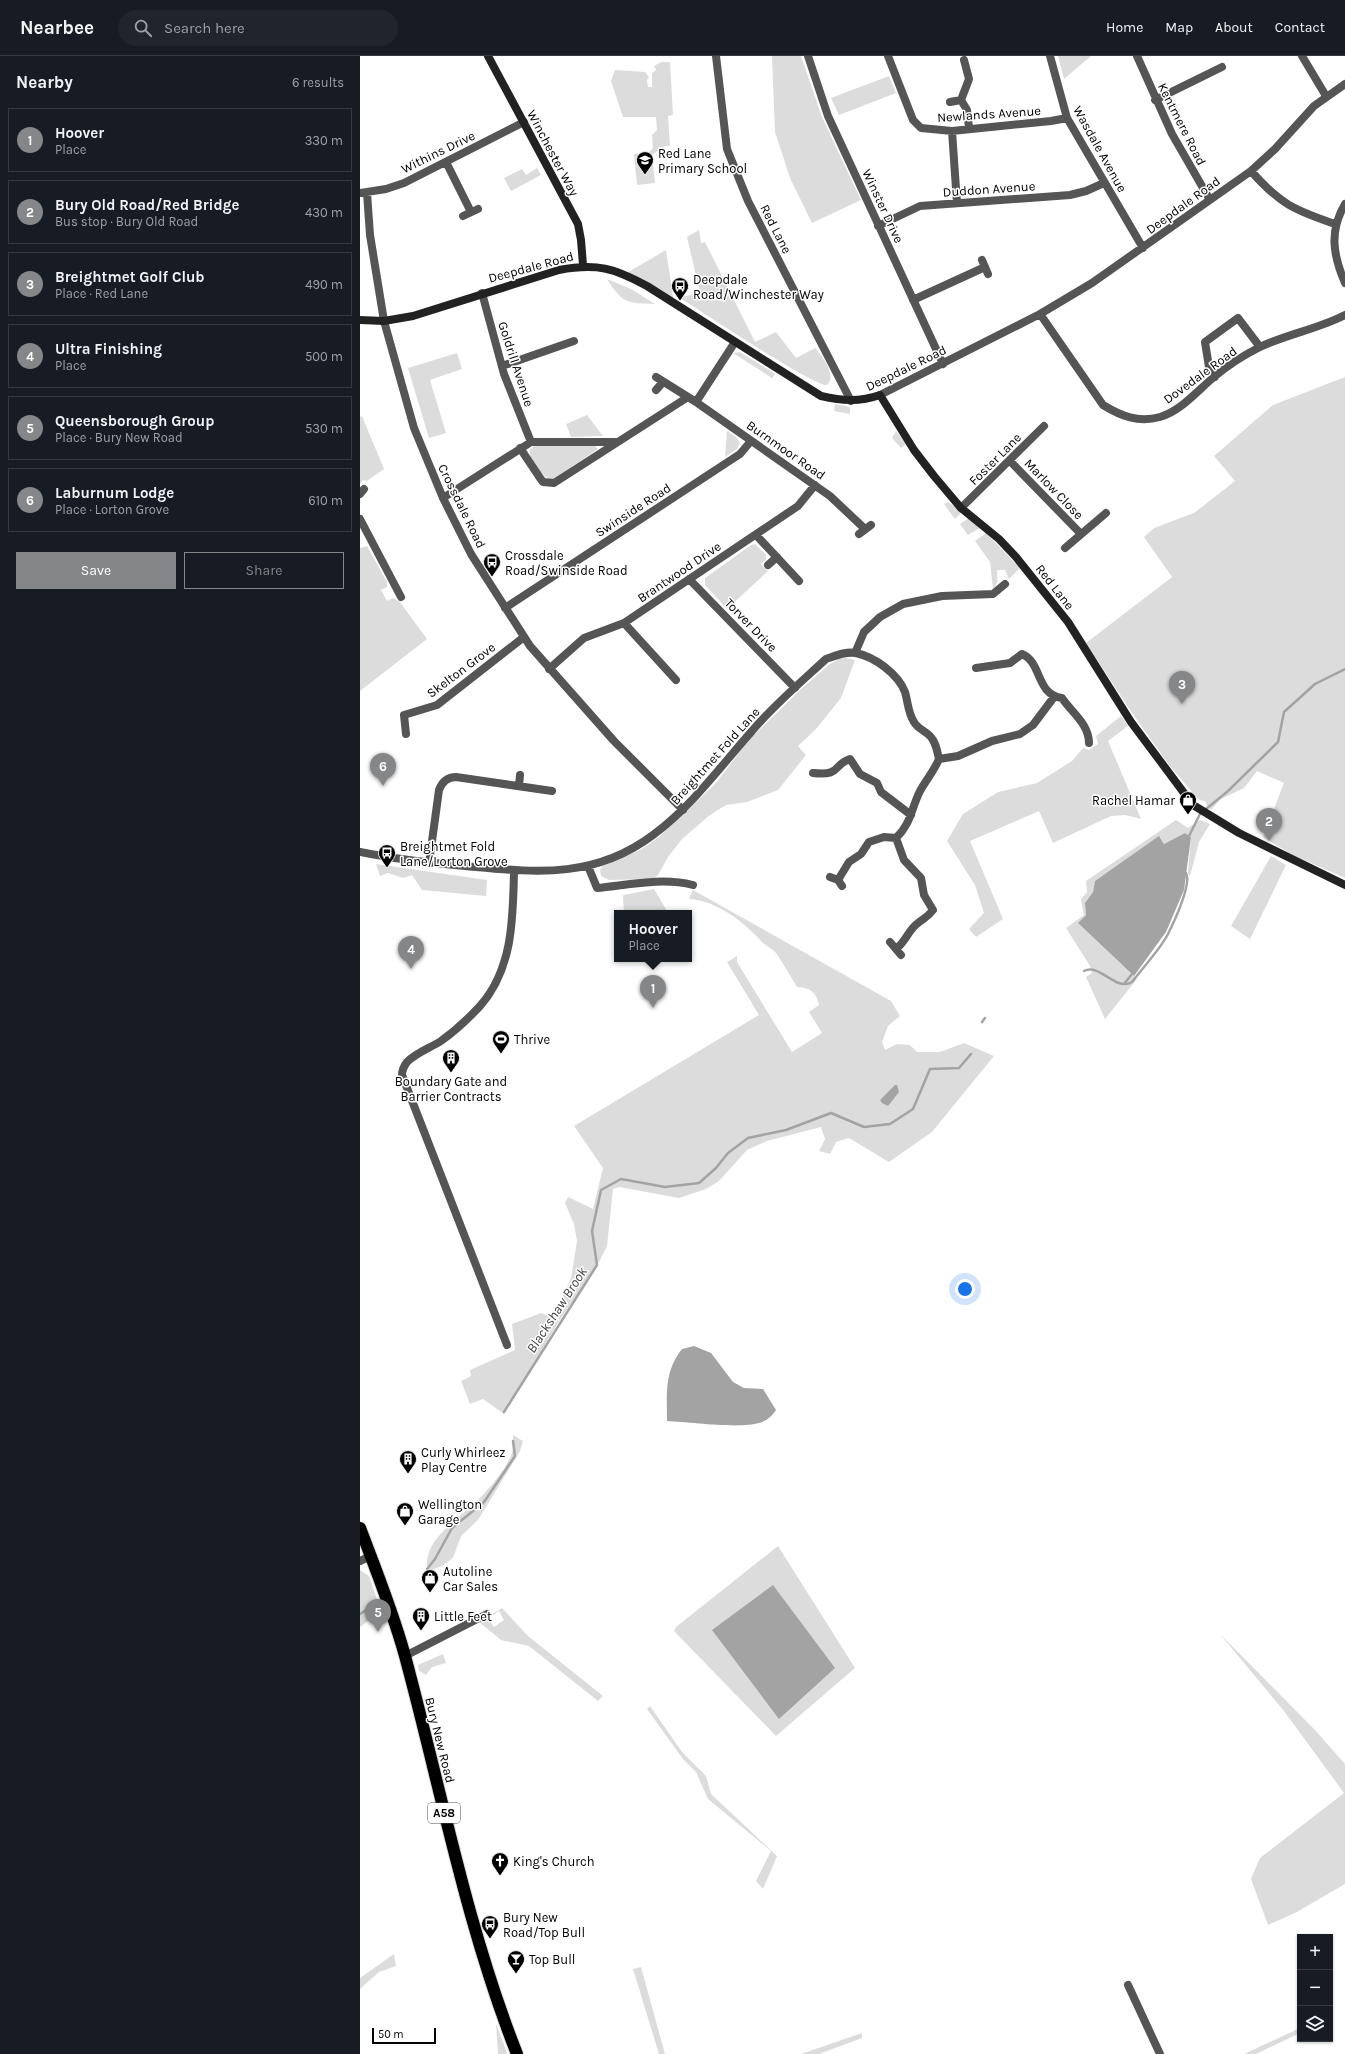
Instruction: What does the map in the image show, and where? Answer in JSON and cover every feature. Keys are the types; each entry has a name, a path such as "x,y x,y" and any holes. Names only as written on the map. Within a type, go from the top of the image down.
{"highway":[{"name":"A58","path":"360,1528 366,1559"},
{"name":"Bury New Road","path":"366,1559 385,1593 405,1656 480,1946 505,2023 518,2054"}],"street":[{"name":"Winchester Way","path":"488,56 578,224 582,240 583,265"},
{"name":"Red Lane","path":"716,56 725,140 748,201 852,401"},
{"name":"Winster Drive","path":"808,56 828,116 942,364"},
{"name":"Newlands Avenue","path":"888,56 913,120 921,128 952,131 1067,118"},
{"name":"Wasdale Avenue","path":"1050,56 1067,118 1143,248"},
{"name":"Kentmere Road","path":"1137,56 1155,100 1172,134 1210,200"},
{"path":"1302,56 1326,96"},
{"path":"961,100 969,79 963,58"},
{"path":"1155,100 1223,67"},
{"name":"Deepdale Road","path":"360,320 384,321 413,316 482,293 559,270 583,265 603,268 626,274 821,396 852,401 866,400 880,395 1040,314 1092,283 1251,171 1275,149 1314,106 1326,96 1345,84"},
{"path":"950,102 961,100"},
{"path":"961,100 967,110 969,128"},
{"name":"Withins Drive","path":"364,193 386,189 404,183 524,122"},
{"path":"952,131 957,204"},
{"path":"446,162 471,212"},
{"path":"1251,171 1278,199 1294,209 1335,224"},
{"name":"Duddon Avenue","path":"878,226 920,206 1070,195 1086,191 1104,183"},
{"name":"Crossdale Road","path":"364,193 384,321 414,428 442,498 471,554 524,637 549,669 614,741 683,810"},
{"path":"1345,204 1335,224 1335,256 1345,283"},
{"path":"913,300 985,267"},
{"name":"Goldrill Avenue","path":"482,293 502,366 531,442"},
{"name":"Dovedale Road","path":"1040,314 1103,405 1117,414 1134,419 1149,420 1162,417 1175,410 1214,377 1260,347 1309,330 1345,315"},
{"path":"1214,377 1209,367 1205,342 1238,318 1260,347"},
{"path":"502,366 574,341"},
{"path":"696,402 735,342"},
{"name":"Burnmoor Road","path":"656,390 659,379 696,402 838,502 865,529"},
{"name":"Red Lane","path":"880,395 914,450 962,508 999,539 1034,578 1068,622 1131,722 1195,807 1210,817 1345,885"},
{"path":"520,448 543,482 554,483 688,397"},
{"name":"Foster Lane","path":"962,508 1044,426"},
{"name":"Swinside Road","path":"505,608 740,454 751,441"},
{"path":"442,498 531,442 617,442"},
{"name":"Marlow Close","path":"1010,461 1081,534"},
{"name":"Brantwood Drive","path":"549,669 588,635 624,623 798,506 815,485"},
{"path":"1065,548 1106,513"},
{"path":"360,519 401,597"},
{"path":"756,535 799,581"},
{"path":"768,565 777,557"},
{"name":"Torver Drive","path":"689,579 794,688"},
{"path":"830,877 840,883 849,862 861,854 869,842 884,837 896,838 905,829 920,791 933,773 939,759 936,746 931,737 914,722 905,692 898,679 889,670 872,660 855,653 864,632 880,617 903,604 942,596 993,594 1005,584"},
{"path":"390,593 397,588"},
{"path":"624,623 676,680"},
{"name":"Skelton Grove","path":"406,734 404,715 437,705 524,637"},
{"name":"Breightmet Fold Lane","path":"360,852 429,863 514,871 551,872 588,866 615,857 637,846 653,835 683,810 714,778 753,730 794,688 826,660 839,654 855,653"},
{"path":"974,669 1010,663 1022,654 1029,657 1034,662 1034,668 1044,689 1054,697 1062,698 1070,710 1082,721 1089,734 1089,743"},
{"path":"939,759 958,756 992,742 1020,734 1033,725 1054,697"},
{"path":"812,774 827,774 835,772 850,755 860,774 877,783 881,792 911,815"},
{"path":"519,786 520,775"},
{"path":"429,863 439,790 444,781 456,777 552,791"},
{"path":"890,942 899,951 917,923 928,918 933,910 924,896 921,878 904,860 896,838"},
{"path":"588,866 597,888 664,882 679,882 693,885"},
{"path":"507,1345 402,1075 402,1071 413,1057 440,1041 461,1025 480,1005 495,984 505,961 510,939 513,913 514,871"},
{"path":"405,1656 487,1614"},
{"path":"1128,1985 1160,2054"}],"shaded area":[{"path":"772,56 801,56 822,117 861,200 812,223 790,178 775,132"},
{"path":"1058,56 1091,56 1064,79"},
{"path":"661,62 670,62 673,115 668,116 670,146 665,146 652,155 655,183 637,185 634,154 648,153 653,148 652,135 657,130 656,117 623,117 611,81 615,70 645,72 649,77 647,80 648,87 652,87 652,73 656,70 654,66"},
{"path":"889,76 896,93 839,115 831,98"},
{"path":"537,168 541,175 511,191 504,178 522,169 526,175"},
{"path":"699,230 701,243 705,242 755,342 776,332 796,358 815,348 825,361 829,371 830,381 827,385 802,374 781,362 682,299 681,297 700,293 687,237"},
{"path":"666,250 674,303 625,274"},
{"path":"607,279 631,289 655,304 632,302 622,298"},
{"path":"740,352 775,374 772,378 733,353"},
{"path":"457,353 462,369 430,380 446,433 429,438 408,368"},
{"path":"1345,377 1345,878 1293,855 1263,837 1284,783 1257,771 1244,788 1221,799 1211,810 1207,807 1206,802 1198,799 1169,765 1130,710 1086,643 1172,577 1144,537 1154,528 1194,513 1235,481 1214,456 1273,405"},
{"path":"835,404 850,407 850,414 834,411"},
{"path":"587,415 603,436 571,437 566,424"},
{"path":"362,416 384,469 367,481 363,480 360,484 360,417"},
{"path":"727,431 736,437 740,443 737,449 725,457"},
{"path":"896,431 906,444 901,448 892,438"},
{"path":"534,446 595,446 598,449 552,480 544,476 531,459 530,450"},
{"path":"948,502 962,512 955,519 944,504"},
{"path":"969,518 980,528 968,535 960,524"},
{"path":"986,533 1020,568 1009,579 1005,570 997,570 997,583 993,588 990,562 975,541"},
{"path":"755,544 766,555 766,560 761,564 768,571 727,609 705,585 705,578 751,545"},
{"path":"367,546 387,582 387,587 381,590 387,601 393,598 399,601 427,639 360,691 360,548"},
{"path":"846,658 855,660 841,698 816,729 798,746 806,755 778,790 747,802 726,805 710,815 682,839 668,857 658,875 653,879 609,880 601,876 600,869 603,866 642,849 659,837 715,784 749,740 799,691 830,664 839,659"},
{"path":"1121,716 1128,726 1108,741 1141,819 1125,815 1111,816 1053,843 1039,811 970,841 1003,919 976,937 969,929 984,913 975,885 947,841 963,814 998,792 1037,783 1072,761 1083,748 1089,750 1098,744 1096,736"},
{"path":"1176,820 1188,828 1200,820 1210,824 1199,842 1190,876 1188,873 1191,837 1185,833 1164,844 1160,837 1095,881 1093,892 1085,903 1086,915 1078,923 1137,979 1105,1019 1086,977 1092,973 1090,966 1066,928 1084,915 1081,899 1087,892 1086,881"},
{"path":"1185,833 1191,837 1184,890 1166,932 1134,976 1078,923 1086,915 1085,903 1093,892 1095,881 1159,836 1164,844"},
{"path":"1271,856 1286,865 1250,939 1231,926"},
{"path":"376,864 487,880 486,896 422,890 412,875 403,878 388,873 380,876"},
{"path":"654,889 666,910 624,910 623,895"},
{"path":"693,890 891,1001 900,1016 888,1026 882,1042 885,1050 897,1044 910,1045 917,1052 940,1052 964,1043 994,1056 932,1132 889,1162 849,1138 836,1142 830,1154 819,1151 825,1139 821,1127 767,1141 747,1150 719,1181 706,1189 679,1198 619,1187 613,1189 607,1246 599,1262 559,1321 558,1307 571,1278 577,1241 574,1224 565,1203 568,1197 593,1209 603,1168 574,1126 759,1015 727,962 737,956 737,962 792,1052 822,1033 809,1012 819,1005 815,994 806,988 797,987 776,953 729,913 709,903 689,899"},
{"path":"895,1085 897,1085 899,1092 888,1106 882,1103 880,1100"},
{"path":"541,1313 559,1321 504,1414 483,1399 470,1404 461,1381 471,1376 470,1370 515,1350 512,1324"},
{"path":"694,1346 711,1353 733,1382 744,1388 763,1389 776,1410 773,1414 764,1421 750,1425 667,1421 668,1383 672,1366 682,1349"},
{"path":"513,1435 523,1441 520,1451 478,1520 461,1536 453,1558 442,1566 428,1571 427,1560 430,1549 436,1539 484,1494 507,1464 513,1451"},
{"path":"778,1546 855,1668 776,1736 674,1631 676,1627"},
{"path":"360,1570 369,1576 381,1611 360,1627"},
{"path":"773,1585 835,1668 779,1719 712,1630"},
{"path":"502,1608 528,1636 603,1696 598,1701 529,1646 501,1640 479,1622","holes":["499,1611 504,1620 494,1627 488,1618"]},
{"path":"1220,1634 1314,1729 1345,1764 1345,1884 1295,1913 1268,1925 1251,1879 1260,1858 1344,1793 1284,1711"},
{"path":"443,1654 446,1663 432,1667 426,1675 419,1671 418,1665"},
{"path":"650,1706 682,1752 706,1776 711,1794 777,1856 763,1889 756,1881 771,1851 708,1799 696,1772 683,1759 647,1709"},
{"path":"394,1954 396,1966 379,1972 360,1989 360,1978"},
{"path":"641,1967 665,2054 659,2054 633,1969"},
{"path":"496,2024 506,2050 507,2054 498,2054"},
{"path":"1297,2029 1297,2034 1256,2054 1244,2054"},
{"path":"862,2033 862,2038 819,2054 801,2054"}],"waterway":[{"name":"Blackshaw Brook","path":"1188,838 1200,814 1228,791 1278,742 1284,712 1315,684 1345,669"},
{"name":"Blackshaw Brook","path":"1084,971 1096,971 1120,983 1126,984 1132,982 1168,934 1185,894 1187,885 1186,873"},
{"path":"1124,984 1132,974"},
{"name":"Blackshaw Brook","path":"982,1022 985,1018"},
{"name":"Blackshaw Brook","path":"504,1412 597,1265 592,1231 601,1190 621,1179 665,1187 699,1183 716,1168 728,1153 748,1138 786,1130 831,1113 864,1127 890,1124 913,1109 930,1069 959,1068 971,1054"},
{"name":"Blackshaw Brook","path":"427,1569 435,1559 452,1528 484,1502 515,1456 513,1441"},
{"name":"Blackshaw Brook","path":"360,1614 375,1604"}],"place":[{"name":"Red Lane Primary School","path":"645,175"},
{"name":"Deepdale Road/Winchester Way","path":"680,301"},
{"name":"Crossdale Road/Swinside Road","path":"492,577"},
{"name":"Breightmet Golf Club","path":"1182,704"},
{"name":"Laburnum Lodge","path":"383,786"},
{"name":"Rachel Hamar","path":"1188,815"},
{"name":"Bury Old Road/Red Bridge","path":"1269,841"},
{"name":"Breightmet Fold Lane/Lorton Grove","path":"387,868"},
{"name":"Ultra Finishing","path":"411,969"},
{"name":"Hoover","path":"653,1008"},
{"name":"Thrive","path":"501,1054"},
{"name":"Boundary Gate and Barrier Contracts","path":"451,1073"},
{"name":"Curly Whirleez Play Centre","path":"408,1474"},
{"name":"Wellington Garage","path":"405,1526"},
{"name":"Autoline Car Sales","path":"430,1593"},
{"name":"Little Feet","path":"421,1631"},
{"name":"Queensborough Group","path":"378,1632"},
{"name":"King's Church","path":"500,1876"},
{"name":"Bury New Road/Top Bull","path":"490,1939"},
{"name":"Top Bull","path":"516,1974"}]}
